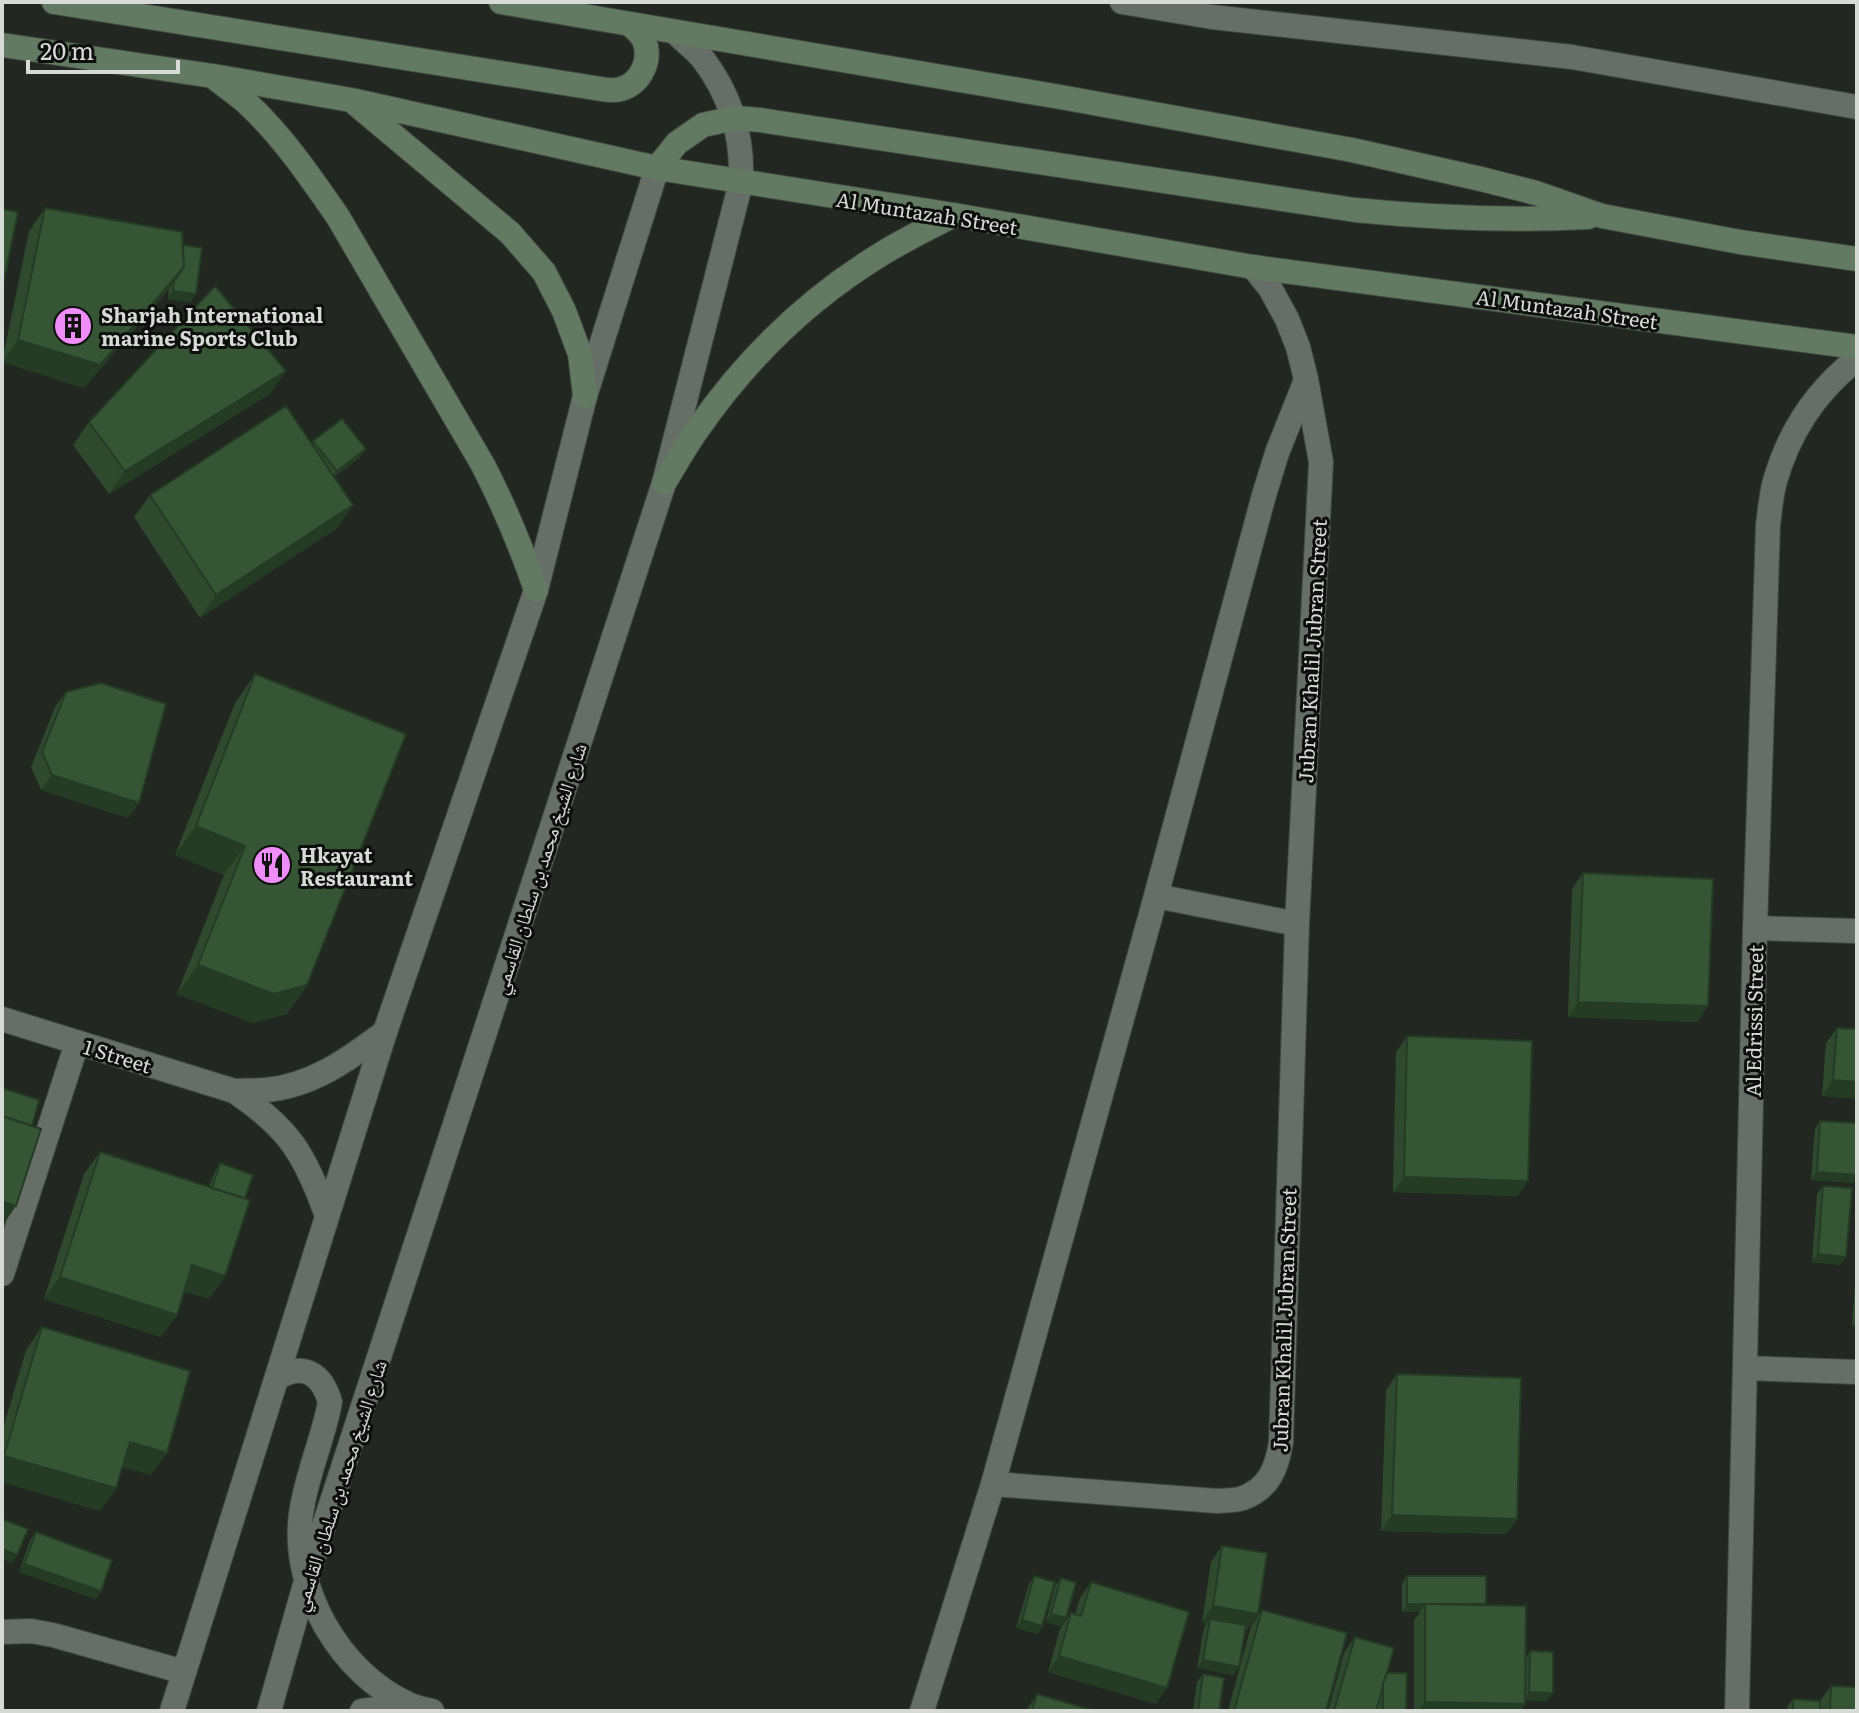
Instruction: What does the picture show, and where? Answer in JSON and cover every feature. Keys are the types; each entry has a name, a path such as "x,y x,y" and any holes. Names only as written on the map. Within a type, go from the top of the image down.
{"main road":[{"path":"54,2 618,91 633,83 644,70 647,54 642,37 631,25"},
{"path":"501,2 1352,150 1495,182 1602,216 1740,242 1857,259"},
{"name":"Al Muntazah Street","path":"2,45 351,100 657,168 1253,267 1857,347"},
{"path":"213,76 249,105 282,140 338,217 483,465 503,505 536,590"},
{"path":"351,100 510,233 544,272 564,311 580,354 585,396"},
{"path":"657,168 677,143 703,125 735,118 1355,210 1479,220 1602,216"},
{"path":"664,483 696,431 732,383 773,338 850,274 883,252 954,215"}],"street":[{"path":"1122,2 1212,17 1572,57 1857,107"},
{"name":"شارع الشيخ محمد بن سلطان القاسمي","path":"269,1711 306,1581 664,483 741,182 742,161 735,118 721,86 702,57 676,33"},
{"path":"172,1711 385,1032 536,590 585,396 657,168"},
{"name":"Jubran Khalil Jubran Street","path":"993,1484 1217,1501 1242,1499 1263,1486 1277,1466 1281,1442 1297,924 1321,462 1298,347 1270,288 1253,267"},
{"name":"Al Edrissi Street","path":"1737,1711 1755,928 1768,525 1774,483 1788,443 1810,407 1837,374 1857,359"},
{"path":"922,1711 993,1484 1268,481 1306,379"},
{"path":"1156,896 1297,924"},
{"path":"1755,928 1857,931"},
{"name":"1 Street","path":"2,1019 234,1091 260,1109 283,1131 302,1157 327,1216"},
{"name":"1 Street","path":"234,1091 267,1090 300,1083 330,1071 385,1032"},
{"path":"2,1274 77,1043"},
{"path":"1745,1368 1857,1372"},
{"path":"277,1378 288,1371 303,1371 316,1377 326,1388 330,1402 301,1512 299,1535 306,1581 322,1619 345,1654 374,1683 421,1708"},
{"path":"2,1632 31,1631 53,1635 184,1672"},
{"path":"362,1711 421,1708"}],"building":[{"name":"Sharjah International marine Sports Club","path":"45,208 182,232 184,267 100,365 18,340"},
{"path":"2,209 18,212 2,290"},
{"path":"183,245 202,248 196,294 173,291 174,281 184,267"},
{"path":"215,286 286,371 125,471 89,422"},
{"path":"286,406 353,505 216,595 150,495"},
{"path":"342,419 366,449 337,471 313,441"},
{"name":"Hkayat Restaurant","path":"255,674 406,734 307,985 274,994 198,965 245,846 196,826"},
{"path":"101,683 166,704 139,803 52,775 42,752 66,692"},
{"path":"1583,873 1713,879 1708,1006 1578,1002"},
{"path":"1837,1028 1857,1029 1857,1082 1833,1080"},
{"path":"1407,1036 1532,1041 1528,1181 1404,1177"},
{"path":"2,1088 39,1100 32,1126 2,1116"},
{"path":"2,1116 41,1129 16,1206 2,1201"},
{"path":"1820,1121 1857,1123 1857,1175 1817,1172"},
{"path":"100,1152 250,1200 225,1276 192,1265 177,1315 60,1277"},
{"path":"220,1163 253,1175 245,1198 212,1188"},
{"path":"1823,1186 1852,1188 1846,1257 1818,1254"},
{"path":"42,1327 190,1371 167,1453 130,1442 116,1488 4,1456"},
{"path":"1397,1374 1521,1378 1517,1519 1392,1515"},
{"path":"2,1519 28,1529 17,1555 2,1549"},
{"path":"36,1532 112,1560 101,1591 24,1564"},
{"path":"1222,1546 1267,1553 1258,1614 1213,1606"},
{"path":"1034,1576 1055,1582 1042,1626 1022,1620"},
{"path":"1407,1576 1486,1576 1486,1604 1407,1604"},
{"path":"1061,1578 1076,1583 1066,1618 1051,1614"},
{"path":"1091,1582 1189,1612 1167,1688 1059,1656 1071,1613 1081,1616"},
{"path":"1425,1604 1526,1606 1525,1704 1425,1702"},
{"path":"1262,1610 1347,1633 1326,1711 1234,1711"},
{"path":"1210,1619 1246,1625 1239,1667 1203,1660"},
{"path":"1355,1637 1394,1648 1376,1711 1334,1711"},
{"path":"1530,1651 1553,1652 1553,1693 1529,1692"},
{"path":"1387,1673 1407,1673 1406,1711 1383,1711 1383,1684"},
{"path":"1203,1674 1224,1678 1219,1711 1198,1711"},
{"path":"1831,1686 1857,1687 1857,1711 1830,1711"},
{"path":"1037,1694 1095,1711 1032,1711"},
{"path":"1793,1699 1820,1701 1820,1711 1793,1711"}],"place":[{"name":"Sharjah International marine Sports Club","path":"73,326"},
{"name":"Hkayat Restaurant","path":"272,865"}]}
